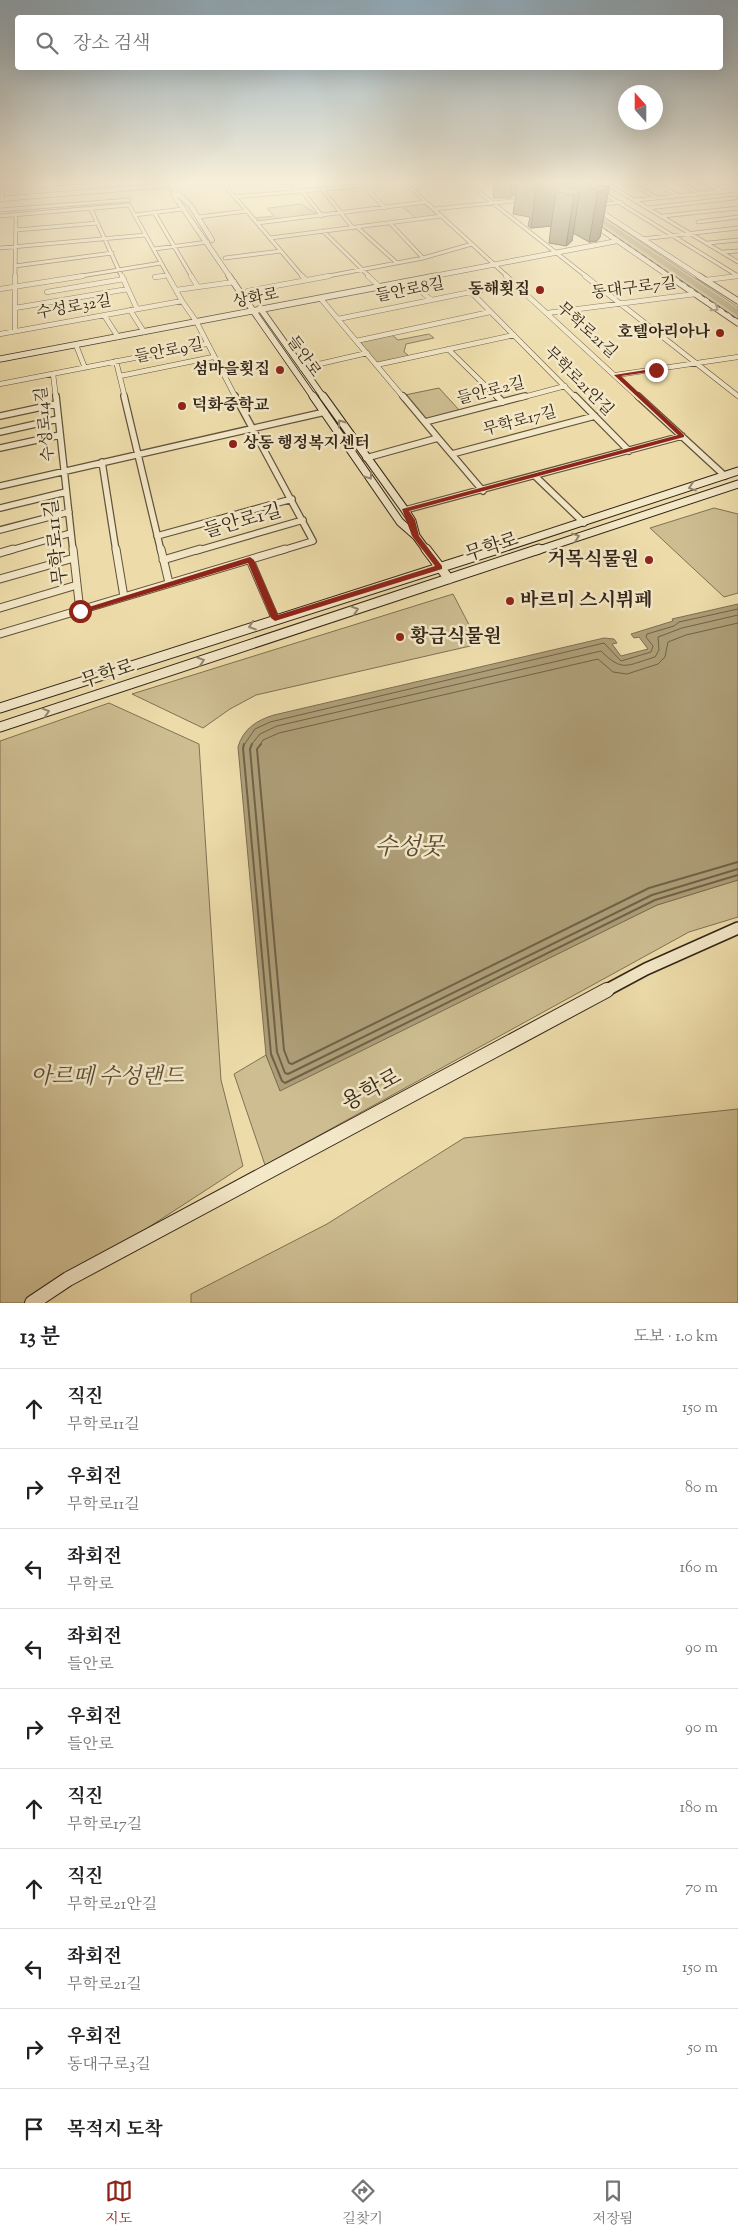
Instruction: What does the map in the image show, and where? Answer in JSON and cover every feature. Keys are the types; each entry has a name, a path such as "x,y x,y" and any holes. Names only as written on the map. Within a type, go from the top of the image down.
{"main road":[{"name":"들안로","path":"208,242 234,282 302,368 405,510 412,520 416,536"},
{"name":"들안로","path":"214,242 248,291 258,311 324,412 400,522 416,536 449,579"},
{"name":"상화로","path":"0,359 381,288 613,242"},
{"path":"618,242 738,323"},
{"path":"646,242 738,300"},
{"name":"무학로","path":"0,708 275,618 584,523 738,471"},
{"name":"무학로","path":"0,727 738,484"},
{"name":"용학로","path":"32,1303 68,1278 646,969 738,928"}],"street":[{"name":"수성로32길","path":"15,242 15,331"},
{"path":"0,248 73,242"},
{"path":"106,242 137,309"},
{"path":"150,242 213,357"},
{"path":"172,242 198,287"},
{"path":"154,249 208,242"},
{"path":"273,242 306,280"},
{"path":"334,242 381,288"},
{"path":"372,242 397,263"},
{"path":"408,242 423,258"},
{"name":"무학로21길","path":"470,242 725,476"},
{"path":"541,242 738,396"},
{"path":"682,242 738,276"},
{"path":"707,243 719,242"},
{"path":"707,243 738,262"},
{"path":"248,291 423,258 472,244"},
{"path":"225,258 281,250"},
{"path":"723,252 738,251"},
{"path":"15,266 112,253"},
{"name":"수성로32길","path":"15,286 162,263"},
{"path":"155,277 168,275"},
{"path":"706,280 738,276"},
{"path":"47,292 124,279"},
{"path":"42,282 51,302"},
{"path":"176,290 234,282"},
{"path":"411,282 431,300"},
{"name":"들안로8길","path":"338,319 515,283"},
{"path":"0,289 15,286"},
{"name":"수성로32길","path":"15,308 128,289"},
{"name":"무학로21안길","path":"470,292 629,451"},
{"name":"동대구로7길","path":"547,312 695,294"},
{"path":"321,299 483,491"},
{"name":"수성로32길","path":"0,334 182,301"},
{"path":"130,310 144,332"},
{"name":"들안로8길","path":"356,341 490,312"},
{"path":"104,315 118,337"},
{"path":"376,365 514,335"},
{"path":"0,384 206,344"},
{"path":"76,345 85,368"},
{"path":"448,349 503,402"},
{"path":"302,368 367,353"},
{"name":"들안로9길","path":"120,376 213,357 303,520"},
{"path":"616,375 738,357"},
{"path":"116,361 169,583"},
{"name":"수성로14길","path":"53,374 64,471"},
{"name":"들안로2길","path":"424,422 565,386"},
{"path":"0,416 56,404"},
{"name":"수성로14길","path":"0,486 324,412"},
{"name":"무학로17길","path":"452,454 594,416"},
{"path":"0,432 58,419"},
{"path":"0,448 60,435"},
{"path":"405,510 483,491 682,436"},
{"path":"366,458 438,438"},
{"path":"102,462 124,597"},
{"name":"무학로11길","path":"64,471 80,611"},
{"path":"535,476 584,523"},
{"path":"0,508 66,492"},
{"path":"157,536 292,499"},
{"path":"0,530 69,512"},
{"name":"들안로1길","path":"163,560 303,520 312,542 250,560"},
{"path":"0,552 71,533"},
{"path":"0,579 74,558"},
{"path":"250,560 275,618"},
{"name":"무학로11길","path":"0,634 250,560"},
{"path":"0,608 77,585"}],"green space":[{"path":"624,242 641,242 738,307 738,320"},
{"path":"429,334 434,338 406,344 404,352 409,356 377,364 360,342 392,335 398,340"},
{"path":"439,388 460,411 426,420 405,395"},
{"path":"714,508 738,514 738,593 724,597 650,528"},
{"path":"453,594 479,644 256,695 230,709 203,728 132,694"},
{"name":"아르떼 수성랜드","path":"109,703 199,744 221,1080 243,1166 32,1303 0,1303 0,741"},
{"path":"738,880 738,917 689,932 265,1165 234,1074 266,1055 280,1090 657,905"},
{"path":"738,1109 738,1303 191,1303 191,1294 327,1224 464,1138"}],"water":[{"name":"수성못","path":"738,604 738,880 657,905 280,1091 266,1055 238,747 247,730 256,723 274,715 604,638 614,639 617,643 612,644 621,656 648,649 639,637 634,638 631,634 673,621 672,619"}],"waterway":[{"path":"633,242 738,313"}],"railway":[{"path":"623,242 738,320"}],"place":[{"name":"동해횟집","path":"540,290"},
{"name":"호텔아리아나","path":"720,333"},
{"name":"섬마을횟집","path":"280,370"},
{"name":"덕화중학교","path":"182,406"},
{"name":"상동 행정복지센터","path":"233,444"},
{"name":"거목식물원","path":"649,560"},
{"name":"바르미 스시뷔페","path":"510,601"},
{"name":"황금식물원","path":"400,637"}],"route":[{"path":"80,611 250,560 275,618 440,567 424,549 416,536 412,520 405,510 483,491 682,436 616,375 656,370"}]}
